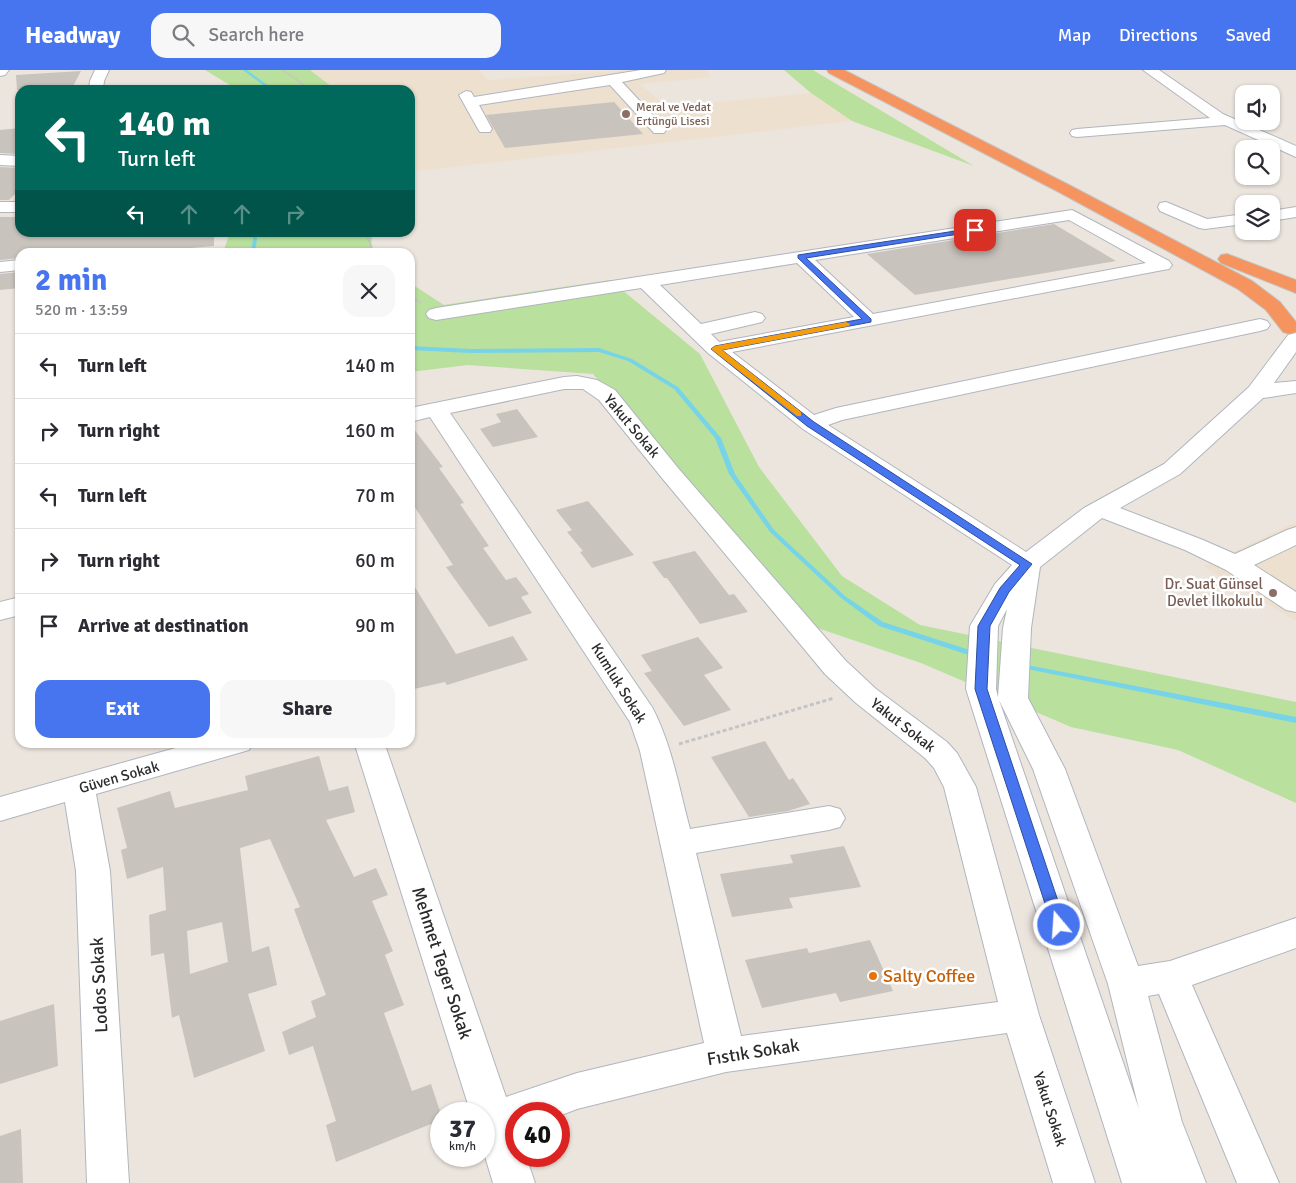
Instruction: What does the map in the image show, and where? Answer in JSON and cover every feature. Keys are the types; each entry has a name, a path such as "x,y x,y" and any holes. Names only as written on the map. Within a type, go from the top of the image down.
{"highway":[{"path":"834,70 1063,188 1237,281 1273,306 1294,330"},
{"path":"853,70 1174,233 1232,261 1296,287"}],"street":[{"path":"97,85 102,70"},
{"path":"485,129 468,98 613,80 659,70"},
{"path":"1150,70 1225,121 1296,152"},
{"path":"613,80 658,130"},
{"path":"1077,133 1225,121"},
{"path":"0,160 15,161"},
{"path":"0,207 15,207"},
{"path":"1166,207 1205,224 1235,220"},
{"path":"1280,215 1296,212"},
{"path":"436,314 1072,215 1163,265 715,349"},
{"path":"801,257 868,320"},
{"path":"0,267 15,266"},
{"path":"645,281 715,349 811,424 1027,564"},
{"path":"696,331 755,318"},
{"path":"811,424 846,413 1260,325"},
{"path":"1143,1183 997,694 984,626 1004,590 1027,564 1100,509 1172,469 1257,392 1294,330"},
{"name":"Yakut Sokak","path":"423,412 556,384 588,383 598,387 607,395 670,473 823,654 860,691 936,750 954,774 960,787 1020,1015 1074,1183"},
{"path":"1257,392 1296,387"},
{"name":"Kumluk Sokak","path":"423,412 637,707 645,722 655,751 726,1054"},
{"path":"1100,509 1194,545 1235,564 1296,604"},
{"path":"1235,564 1296,535"},
{"path":"997,694 1017,628 1027,564"},
{"path":"0,611 15,607"},
{"path":"997,694 1049,769 1126,984 1162,1122 1184,1183"},
{"name":"Güven Sokak","path":"0,809 217,748"},
{"name":"Mehmet Teger Sokak","path":"371,748 488,1102"},
{"name":"Lodos Sokak","path":"79,788 93,871 108,1183"},
{"path":"676,844 829,818"},
{"path":"1126,984 1170,977 1296,933"},
{"path":"1170,977 1258,1183"},
{"name":"Fıstık Sokak","path":"495,1120 577,1091 726,1054 1020,1015"},
{"name":"Mehmet Teger Sokak","path":"495,1123 514,1183"}],"path":[{"path":"283,70 304,85"},
{"path":"655,751 860,691"}],"shaded area":[{"name":"Meral ve Vedat Ertüngü Lisesi","path":"310,70 479,70 488,80 630,70 706,70 711,77 640,84 667,107 811,93 852,121 415,171 415,85 330,85"},
{"name":"Dr. Suat Günsel Devlet İlkokulu","path":"1296,522 1296,621 1203,566"}],"green space":[{"path":"205,70 310,70 330,85 230,85"},
{"path":"784,70 813,70 974,166 852,121 811,93"},
{"path":"229,237 372,237 371,248 224,248"},
{"path":"610,280 700,354 759,467 842,576 920,625 1296,702 1296,803 1178,750 1071,727 921,663 773,613 715,538 647,437 593,374 468,365 415,371 415,286 444,305"}],"building":[{"path":"81,71 74,85 17,85 16,75"},
{"path":"614,102 643,134 505,148 486,115"},
{"path":"15,128 15,154 0,153 0,130"},
{"path":"0,167 15,168 15,194 9,200 0,200"},
{"path":"0,217 15,217 15,237 214,237 214,246 191,248 15,248 15,258 0,260"},
{"path":"1054,224 1116,261 915,295 867,254"},
{"path":"15,272 15,288 0,290 0,274"},
{"path":"517,409 538,437 493,447 480,429 501,422 496,414"},
{"path":"415,431 443,467 439,468 464,503 460,504 489,546 483,548 506,580 516,577 529,594 521,597 532,613 489,627 446,567 453,565 415,508"},
{"path":"588,501 634,555 592,568 580,552 583,551 567,532 572,530 556,510"},
{"path":"695,551 729,595 734,594 748,612 700,624 667,578 664,578 652,562"},
{"path":"415,587 456,654 513,636 528,660 447,685 445,682 415,689"},
{"path":"698,637 723,668 704,675 731,710 684,726 644,673 652,671 641,655"},
{"path":"765,741 789,780 793,778 810,804 788,811 749,817 711,757"},
{"path":"319,756 329,791 348,786 355,812 326,820 354,877 376,868 388,895 372,901 393,951 385,955 404,1005 384,1013 412,1091 431,1084 437,1102 430,1102 430,1124 336,1162 326,1125 336,1121 313,1046 289,1055 282,1032 316,1017 311,1001 326,995 294,909 300,907 270,839 240,848 252,952 269,946 277,985 248,994 265,1051 194,1078 179,1015 172,1018 164,953 151,956 149,915 166,910 163,867 127,879 121,850 127,848 117,808 170,791 175,808 248,790 245,776","holes":["222,922 228,962 190,974 187,931"]},
{"path":"844,846 861,887 789,898 793,908 732,917 720,874 793,863 790,855"},
{"path":"870,940 893,991 840,1002 836,993 762,1008 745,960 807,948 809,953"},
{"path":"54,1004 58,1066 0,1084 0,1021"},
{"path":"21,1129 23,1183 0,1183 0,1136"}],"waterway":[{"path":"245,70 265,85"},
{"path":"254,248 255,237"},
{"path":"415,348 470,351 599,350 630,360 676,388 718,438 732,474 772,531 843,597 881,624 977,655"},
{"path":"1022,666 1296,720"}],"slow traffic":[{"path":"797,414 715,349 846,324"}],"place":[{"name":"Meral ve Vedat Ertüngü Lisesi","path":"626,114"},
{"name":"Dr. Suat Günsel Devlet İlkokulu","path":"1273,593"},
{"name":"Salty Coffee","path":"873,976"}],"route":[{"path":"975,230 801,257 868,320 715,349 811,424 1027,564 1004,590 984,626 981,689 1059,925"}]}
